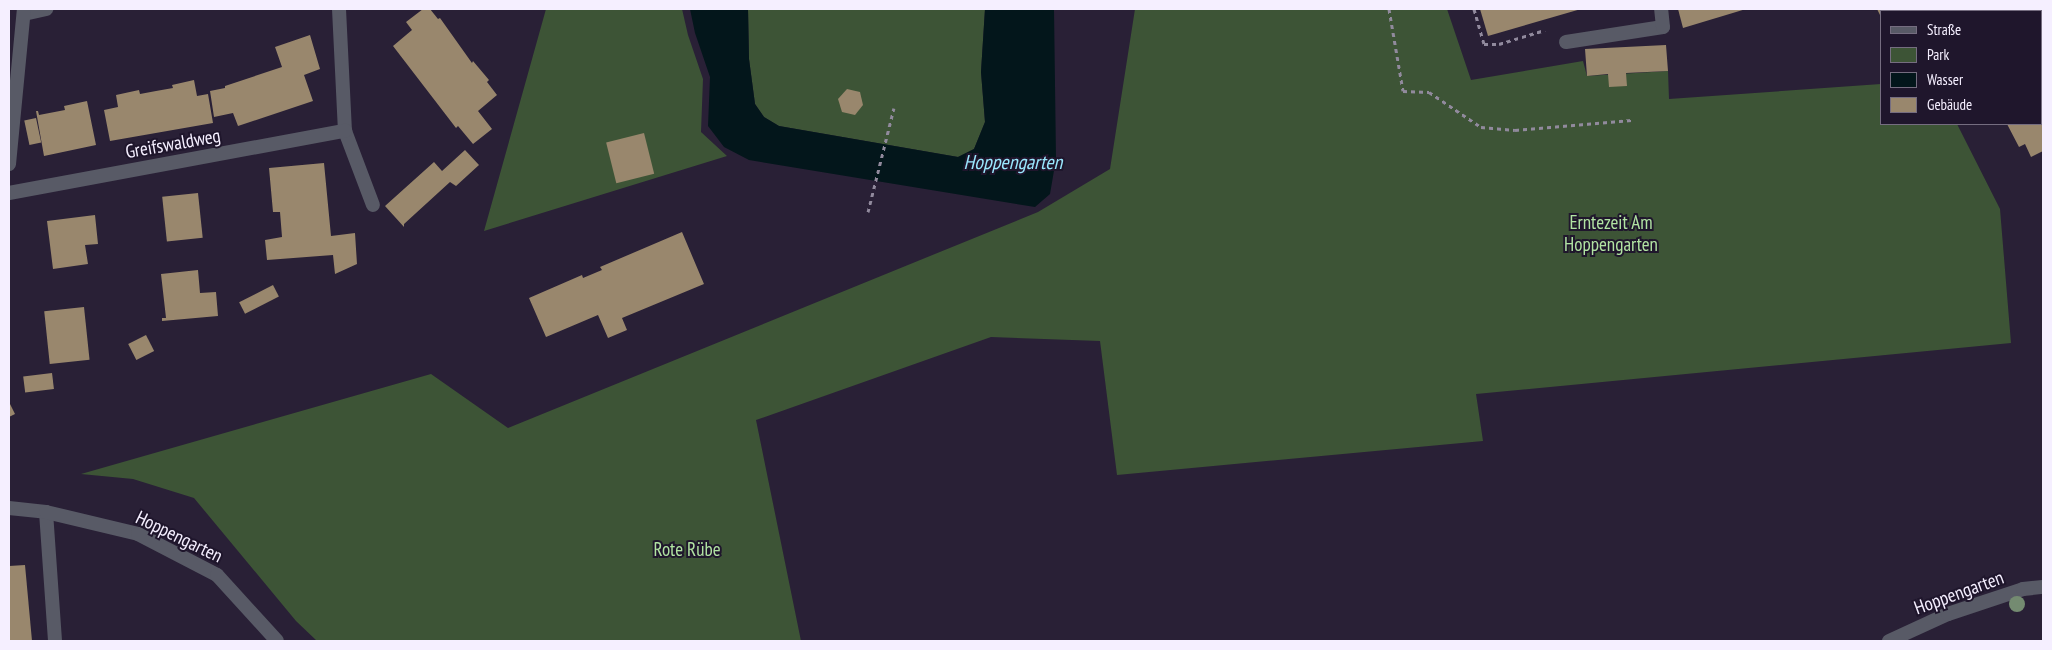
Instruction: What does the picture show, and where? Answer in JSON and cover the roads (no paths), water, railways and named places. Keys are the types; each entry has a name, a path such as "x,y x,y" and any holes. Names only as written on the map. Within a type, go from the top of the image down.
{"street":[{"path":"9,164 24,11 46,9"},
{"path":"339,9 345,131 373,205"},
{"path":"1566,42 1663,27 1661,9"},
{"name":"Greifswaldweg","path":"9,193 345,131"},
{"name":"Hoppengarten","path":"9,508 46,512 138,534 217,575 277,641"},
{"path":"46,512 55,641"},
{"name":"Hoppengarten","path":"1889,641 1948,614 2023,589 2043,587"}],"water":[{"name":"Hoppengarten","path":"690,9 748,9 749,59 755,104 764,117 779,126 958,157 974,149 985,122 981,72 985,9 1054,9 1056,159 1050,194 1035,207 749,160 724,147 708,126 710,77 695,33"}],"park label":[{"name":"Erntezeit Am Hoppengarten","path":"1611,234"},
{"name":"Rote Rübe","path":"687,550"}]}
